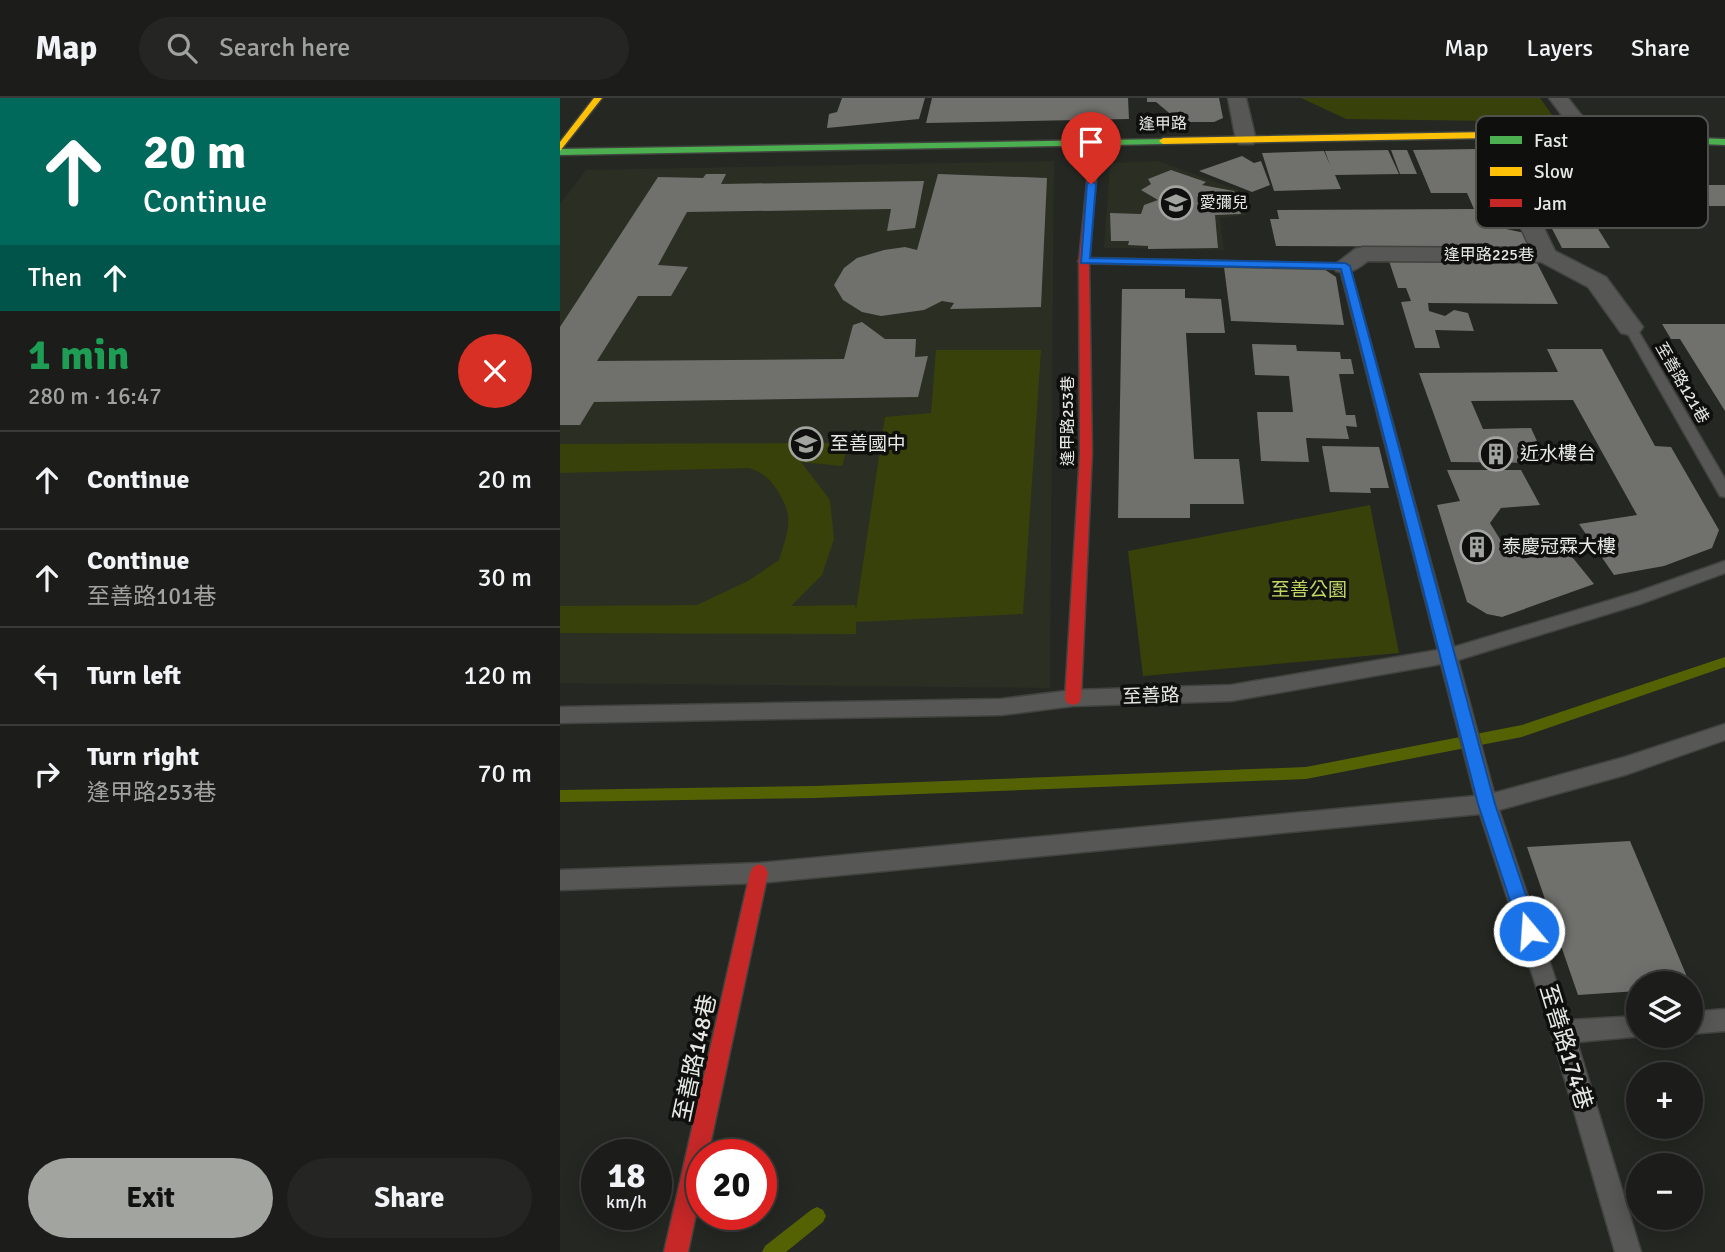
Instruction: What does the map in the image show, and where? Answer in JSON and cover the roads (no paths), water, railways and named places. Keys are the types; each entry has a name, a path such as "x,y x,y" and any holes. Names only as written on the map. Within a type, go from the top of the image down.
{"street":[{"path":"560,150 598,98"},
{"path":"1237,98 1246,140"},
{"path":"1558,98 1572,116"},
{"name":"逢甲路","path":"560,150 1096,144 1476,135"},
{"name":"逢甲路253巷","path":"1073,698 1086,453 1084,261 1096,144"},
{"name":"逢甲路225巷","path":"1345,266 1363,254 1545,255 1532,228"},
{"path":"1545,255 1597,282 1629,327"},
{"name":"至善路148巷","path":"676,1252 759,873"}],"lane":[{"path":"1084,261 1345,266"},
{"name":"至善路174巷","path":"1345,266 1487,804 1562,1032 1628,1252"},
{"name":"至善路121巷","path":"1629,327 1725,492"},
{"name":"至善路","path":"560,715 1001,708 1073,698 1231,693 1447,656 1640,598 1725,567"},
{"path":"560,880 759,873 1487,804 1625,765 1725,732"},
{"path":"1703,1022 1725,1020"},
{"path":"1562,1032 1626,1028"}],"waterway":[{"path":"560,796 815,792 1306,773 1522,731 1725,662"},
{"path":"771,1252 817,1216"}],"place":[{"name":"愛彌兒","path":"1176,203"},
{"name":"至善國中","path":"806,444"},
{"name":"近水樓台","path":"1496,454"},
{"name":"泰慶冠霖大樓","path":"1477,547"}],"park label":[{"name":"至善公園","path":"1309,590"}]}
